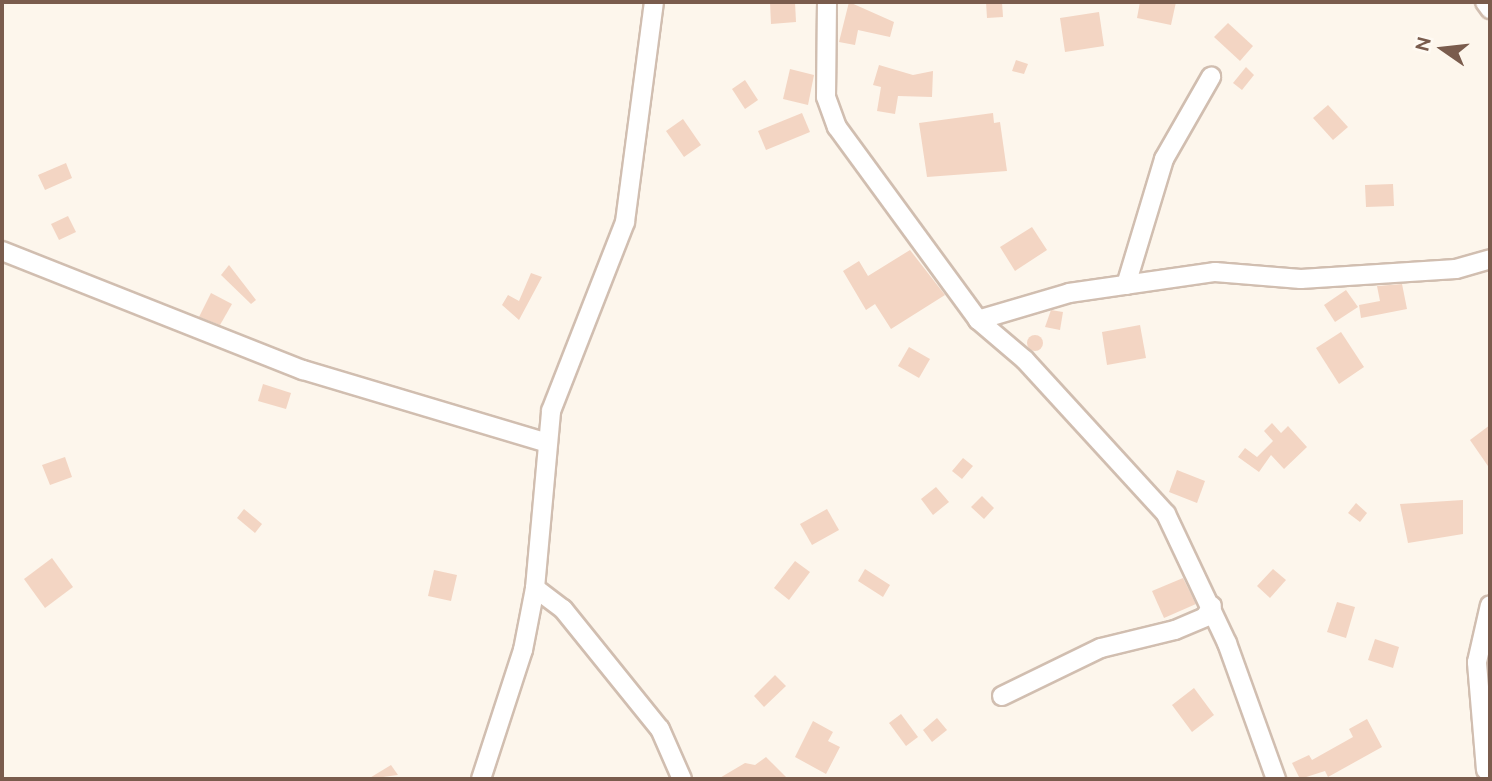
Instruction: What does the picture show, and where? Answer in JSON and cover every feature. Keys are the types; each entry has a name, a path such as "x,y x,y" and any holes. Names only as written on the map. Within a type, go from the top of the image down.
{"street":[{"path":"481,779 523,650 535,589 544,442 625,222 654,2"},
{"path":"827,2 826,97 836,127 978,320 1142,484 1166,514 1212,606 1276,779"},
{"path":"1485,2 1490,9"},
{"path":"1126,285 1164,159 1211,77"},
{"path":"2,251 303,370 544,442"},
{"path":"978,320 1069,293 1215,272 1301,279 1396,274 1490,259"},
{"path":"535,589 563,609 660,729 682,779"},
{"path":"1486,770 1477,662 1490,605"},
{"path":"1002,696 1101,648 1185,626 1205,617 1212,606"}],"building":[{"path":"770,2 795,2 796,22 771,24"},
{"path":"849,2 894,22 890,37 858,30 855,45 839,42"},
{"path":"986,2 1002,2 1003,17 987,18"},
{"path":"1140,2 1176,2 1171,25 1137,18"},
{"path":"1099,12 1104,46 1065,52 1060,18"},
{"path":"1228,23 1253,46 1240,61 1214,37"},
{"path":"1016,60 1028,64 1024,74 1012,71"},
{"path":"879,65 913,75 933,71 932,97 898,96 895,114 877,111 881,87 873,85"},
{"path":"1246,67 1254,75 1242,90 1233,83"},
{"path":"790,69 814,75 808,105 783,99"},
{"path":"745,80 758,100 745,109 732,89"},
{"path":"1328,105 1348,127 1333,140 1313,118"},
{"path":"802,113 810,132 766,150 758,131"},
{"path":"993,113 994,123 1000,122 1007,171 927,177 919,123"},
{"path":"683,119 701,145 684,157 666,131"},
{"path":"66,163 72,178 45,190 38,175"},
{"path":"1393,184 1394,206 1366,207 1365,185"},
{"path":"68,216 76,232 59,240 51,224"},
{"path":"1032,227 1047,250 1015,271 1000,247"},
{"path":"910,250 945,295 891,329 875,304 866,310 843,271 859,261 868,276"},
{"path":"229,265 256,300 251,304 221,275"},
{"path":"531,273 542,277 519,320 502,305 508,295 519,301"},
{"path":"1402,284 1407,309 1361,318 1359,305 1380,301 1377,286"},
{"path":"1346,290 1358,307 1335,322 1324,305"},
{"path":"211,293 232,304 220,325 199,317"},
{"path":"1051,310 1063,312 1060,330 1045,327"},
{"path":"1140,325 1146,358 1107,365 1102,332"},
{"path":"1341,332 1364,367 1339,384 1316,348"},
{"path":"1032,335 1038,335 1043,343 1041,349 1032,351 1027,346 1027,340"},
{"path":"909,347 930,359 919,378 898,366"},
{"path":"263,384 291,393 286,409 258,401"},
{"path":"1272,423 1281,433 1288,426 1307,447 1284,469 1271,455 1259,472 1238,457 1245,448 1257,457 1273,441 1264,431"},
{"path":"1490,425 1490,469 1470,440"},
{"path":"65,457 72,477 50,485 42,465"},
{"path":"963,458 973,466 962,479 952,471"},
{"path":"1177,470 1205,481 1197,503 1169,492"},
{"path":"936,487 949,502 933,515 921,499"},
{"path":"982,496 994,508 984,519 971,507"},
{"path":"1463,500 1463,534 1408,543 1400,504"},
{"path":"1356,503 1367,513 1360,522 1348,513"},
{"path":"244,509 262,524 255,533 237,518"},
{"path":"827,509 839,530 812,545 800,524"},
{"path":"52,558 73,587 45,608 24,579"},
{"path":"795,561 810,572 789,600 774,588"},
{"path":"865,569 890,585 883,597 858,581"},
{"path":"1273,569 1286,580 1270,598 1257,586"},
{"path":"434,570 457,575 451,601 428,596"},
{"path":"1183,578 1196,604 1164,618 1152,591"},
{"path":"1337,602 1355,607 1346,638 1327,632"},
{"path":"1375,639 1399,647 1393,668 1368,660"},
{"path":"775,675 786,686 764,707 754,696"},
{"path":"1194,688 1214,715 1192,732 1172,705"},
{"path":"901,714 918,737 906,746 889,723"},
{"path":"937,718 947,730 932,742 923,730"},
{"path":"1367,719 1382,747 1328,777 1325,771 1300,779 1292,763 1309,755 1312,760 1353,737 1349,729"},
{"path":"813,721 833,732 828,741 840,747 826,774 795,757"},
{"path":"766,757 788,779 718,779 745,763 755,765"},
{"path":"391,765 398,775 368,779"}]}
